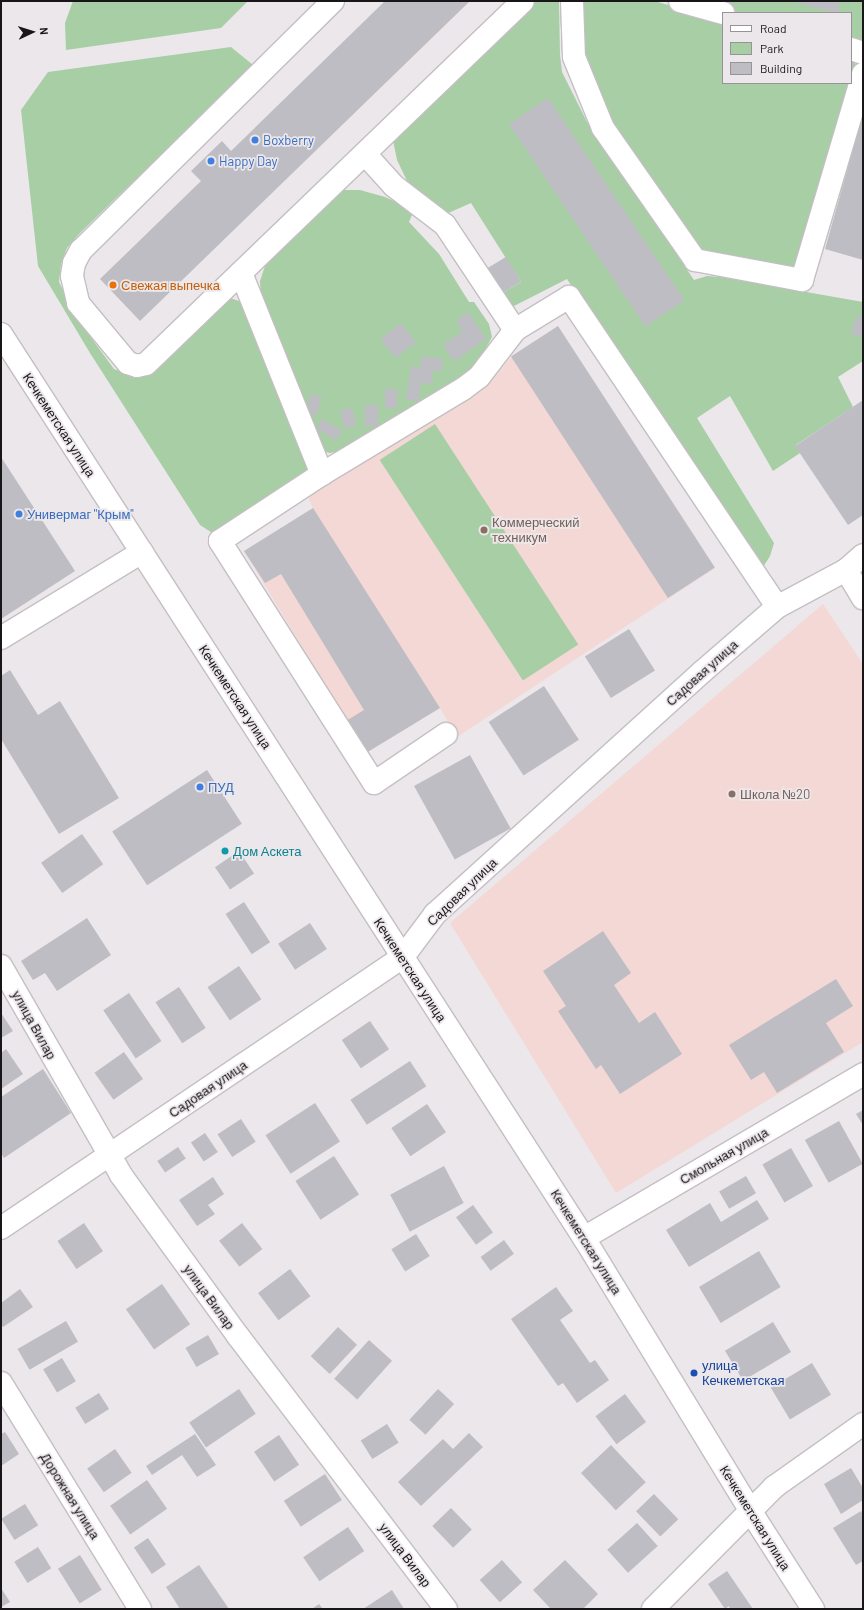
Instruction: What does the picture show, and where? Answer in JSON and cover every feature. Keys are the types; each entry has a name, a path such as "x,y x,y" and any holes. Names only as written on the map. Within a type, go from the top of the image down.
{"street":[{"path":"333,1 81,250 74,263 72,276 78,303 128,363 137,366 146,364 523,1"},
{"path":"572,1 574,57 603,128 696,260 802,280 863,74"},
{"path":"680,1 722,13"},
{"path":"852,49 863,53"},
{"path":"365,154 394,186 445,225 515,330"},
{"path":"241,273 322,474"},
{"path":"446,734 374,783 220,541 322,474 464,389 479,377 515,330 568,297 777,607"},
{"name":"Кечкеметская улица","path":"1,334 584,1238 751,1512 813,1609"},
{"path":"1,638 142,552"},
{"name":"Садовая улица","path":"1,1228 402,958 435,914 777,607 846,570 863,555"},
{"path":"846,570 863,598"},
{"name":"улица Вилар","path":"1,966 108,1156 238,1336 446,1609"},
{"name":"Смольная улица","path":"584,1238 863,1074"},
{"name":"Дорожная улица","path":"1,1383 140,1609"},
{"path":"653,1609 751,1512 774,1487 863,1424"}],"shaded area":[{"name":"Коммерческий техникум","path":"558,326 715,568 457,737 440,708 366,753 244,551 313,508 308,497 494,378 511,357"},
{"name":"Школа №20","path":"823,604 863,664 863,1042 616,1193 450,923"}],"green space":[{"path":"73,1 248,1 221,28 66,50 65,23"},
{"path":"532,1 559,1 560,55 562,72 587,122 694,280 707,276 720,277 863,302 863,361 838,377 853,407 796,445 800,453 773,471 730,396 697,418 774,543 770,556 761,570 567,279 512,307 501,294 521,282 471,203 446,214 410,187 397,160 393,140"},
{"path":"578,1 654,1 722,20 722,84 852,84 852,60 855,63 857,78 800,271 709,256 693,244 609,121 581,59"},
{"path":"697,1 863,1 863,43 852,45 852,12 736,12"},
{"path":"231,47 253,65 79,234 67,248 61,264 59,282 78,320 114,369 130,375 144,374 230,298 239,301 246,307 313,474 217,536 200,525 90,353 38,266 21,110 48,72"},
{"path":"336,190 360,190 385,197 407,207 412,215 409,222 439,254 469,302 474,302 489,324 492,337 477,365 464,376 343,451 329,453 320,450 261,301 260,281 266,263"},
{"path":"435,424 578,645 523,681 380,460"}],"building":[{"path":"385,1 470,1 140,321 100,279 201,181 191,171 222,141 231,151"},
{"path":"790,1 841,1 837,12"},
{"path":"548,98 684,300 645,327 509,124"},
{"path":"863,114 863,260 825,249"},
{"path":"506,257 521,282 501,294 486,269"},
{"path":"468,312 486,339 454,361 443,345 462,332 457,320"},
{"path":"857,316 863,317 863,337 851,334"},
{"path":"401,323 416,342 395,358 381,339"},
{"path":"558,326 715,568 668,598 511,356"},
{"path":"422,356 443,359 441,372 433,370 431,384 421,383 418,401 406,399 411,366 420,368"},
{"path":"385,389 397,389 397,408 385,408"},
{"path":"311,394 322,397 317,415 306,412"},
{"path":"863,400 863,515 848,525 795,446"},
{"path":"365,405 378,405 378,426 365,426"},
{"path":"352,408 356,426 344,428 340,411"},
{"path":"322,419 342,431 336,440 316,428"},
{"name":"Универмаг \"Крым\"","path":"1,457 75,571 1,619"},
{"path":"313,508 440,708 366,753 346,721 364,710 281,574 265,583 244,551"},
{"path":"629,629 655,671 611,698 585,657"},
{"path":"10,670 38,715 60,701 119,798 59,834 1,739 1,676"},
{"path":"544,686 579,740 524,776 489,722"},
{"path":"470,755 511,828 455,859 414,786"},
{"path":"207,770 242,824 147,885 112,832"},
{"path":"82,834 103,864 62,893 41,863"},
{"path":"239,851 254,873 230,890 215,867"},
{"path":"244,902 270,942 252,954 226,914"},
{"path":"87,918 111,955 57,991 45,973 33,980 21,961"},
{"path":"310,923 327,949 295,970 278,944"},
{"path":"603,931 631,973 614,985 639,1023 655,1012 682,1054 620,1094 601,1065 596,1069 558,1011 566,1006 543,971"},
{"path":"239,966 261,999 230,1020 207,987"},
{"path":"836,979 853,1006 826,1023 844,1052 777,1093 764,1072 751,1080 729,1045"},
{"path":"179,987 206,1028 182,1043 156,1002"},
{"path":"129,993 161,1041 136,1058 103,1010"},
{"path":"1,1013 13,1031 1,1038"},
{"path":"370,1021 389,1049 361,1068 342,1040"},
{"path":"6,1049 23,1074 1,1089 1,1053"},
{"path":"124,1052 143,1079 113,1100 95,1073"},
{"path":"410,1061 426,1086 367,1125 350,1100"},
{"path":"43,1069 71,1113 4,1158 1,1153 1,1097"},
{"path":"315,1103 340,1142 291,1174 266,1135"},
{"path":"427,1104 446,1132 410,1156 391,1128"},
{"path":"863,1110 863,1125 856,1114"},
{"path":"241,1119 256,1142 232,1157 218,1134"},
{"path":"839,1121 863,1164 829,1183 805,1140"},
{"path":"205,1133 218,1152 204,1162 191,1143"},
{"path":"178,1147 186,1159 165,1173 157,1161"},
{"path":"791,1148 813,1186 784,1203 762,1164"},
{"path":"334,1156 359,1195 320,1220 295,1181"},
{"path":"444,1166 464,1203 410,1232 390,1195"},
{"path":"746,1176 756,1193 729,1209 719,1192"},
{"path":"213,1177 224,1194 208,1205 215,1214 197,1226 179,1200"},
{"path":"757,1200 769,1219 689,1267 666,1230 710,1203 721,1222"},
{"path":"473,1205 493,1233 476,1245 456,1217"},
{"path":"84,1223 103,1251 76,1269 57,1241"},
{"path":"242,1223 262,1249 239,1267 219,1241"},
{"path":"416,1234 430,1256 405,1271 391,1249"},
{"path":"504,1240 514,1254 491,1271 481,1257"},
{"path":"759,1251 781,1287 721,1323 699,1287"},
{"path":"290,1269 310,1296 279,1320 258,1293"},
{"path":"162,1284 190,1324 154,1349 126,1309"},
{"path":"556,1287 573,1311 560,1320 590,1363 595,1360 609,1380 577,1403 563,1383 558,1386 511,1319"},
{"path":"20,1289 33,1307 3,1327 1,1324 1,1303"},
{"path":"66,1321 78,1342 30,1370 18,1349"},
{"path":"773,1322 791,1352 743,1381 725,1351"},
{"path":"338,1327 357,1345 330,1374 311,1356"},
{"path":"208,1335 219,1354 196,1367 185,1348"},
{"path":"369,1340 392,1361 357,1399 334,1379"},
{"path":"62,1358 76,1381 57,1392 43,1369"},
{"path":"812,1363 831,1395 790,1419 771,1388"},
{"path":"239,1389 256,1414 206,1447 189,1423"},
{"path":"438,1389 454,1404 425,1435 409,1420"},
{"path":"99,1393 109,1409 85,1424 75,1408"},
{"path":"625,1394 646,1422 617,1444 595,1416"},
{"path":"387,1424 399,1443 372,1459 361,1440"},
{"path":"5,1432 19,1454 1,1466 1,1434"},
{"path":"469,1433 483,1447 421,1506 398,1482 443,1439 453,1449"},
{"path":"195,1434 216,1465 197,1477 182,1455 152,1475 146,1466"},
{"path":"279,1435 299,1465 274,1482 254,1452"},
{"path":"611,1445 646,1482 616,1510 581,1473"},
{"path":"115,1449 132,1473 104,1492 87,1469"},
{"path":"851,1468 863,1488 863,1500 841,1514 824,1484"},
{"path":"325,1474 342,1500 301,1527 284,1501"},
{"path":"147,1480 167,1509 130,1534 110,1506"},
{"path":"654,1494 678,1519 660,1537 636,1511"},
{"path":"25,1504 38,1525 15,1540 1,1519"},
{"path":"451,1508 472,1530 453,1548 432,1526"},
{"path":"861,1511 863,1515 863,1561 856,1565 833,1528"},
{"path":"637,1523 658,1546 628,1573 607,1550"},
{"path":"348,1527 364,1551 319,1581 303,1557"},
{"path":"148,1538 166,1565 152,1574 134,1548"},
{"path":"38,1547 51,1568 28,1583 14,1562"},
{"path":"80,1555 102,1590 80,1604 58,1569"},
{"path":"502,1560 522,1582 500,1602 480,1580"},
{"path":"565,1560 598,1594 583,1609 551,1609 533,1590"},
{"path":"199,1565 229,1609 180,1609 166,1587"},
{"path":"727,1571 753,1609 730,1609 729,1606 725,1609 708,1584"},
{"path":"1,1588 10,1602 1,1607"},
{"path":"392,1590 404,1609 363,1609"},
{"path":"319,1604 323,1609 312,1609"}],"place":[{"name":"Boxberry","path":"255,140"},
{"name":"Happy Day","path":"211,161"},
{"name":"Свежая выпечка","path":"113,285"},
{"name":"Универмаг \"Крым\"","path":"19,514"},
{"name":"Коммерческий техникум","path":"484,530"},
{"name":"ПУД","path":"200,787"},
{"name":"Школа №20","path":"732,794"},
{"name":"Дом Аскета","path":"225,851"},
{"name":"улица Кечкеметская","path":"694,1373"}]}
